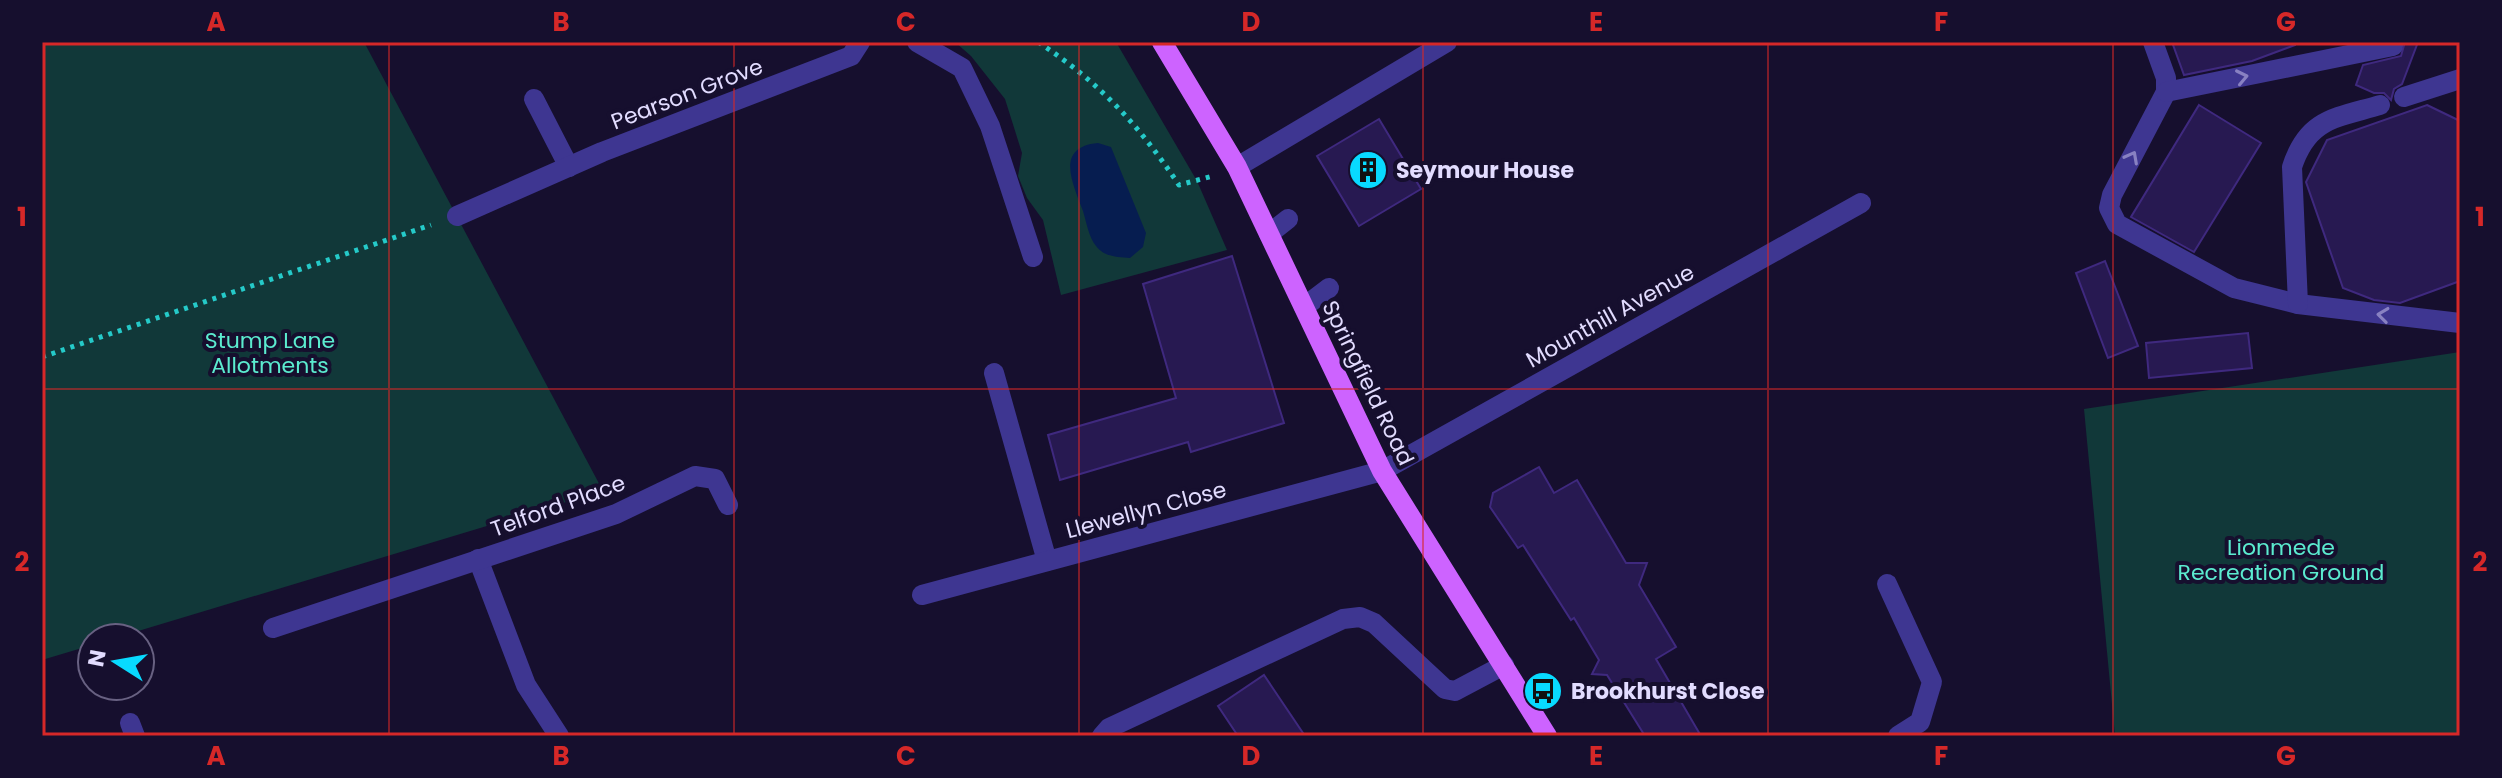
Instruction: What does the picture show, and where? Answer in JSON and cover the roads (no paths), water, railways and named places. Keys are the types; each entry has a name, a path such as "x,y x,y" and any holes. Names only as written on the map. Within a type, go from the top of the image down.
{"main road":[{"name":"Springfield Road","path":"1162,42 1237,167 1382,471 1547,736"}],"street":[{"name":"Pearson Grove","path":"457,216 569,167 851,56 860,42"},
{"path":"917,42 962,68 990,126 1033,257"},
{"path":"1237,167 1447,42"},
{"path":"2153,42 2166,78 2166,92 2112,195 2109,208 2117,224 2234,288 2298,304 2460,323"},
{"path":"2166,92 2393,46"},
{"path":"2404,97 2460,79"},
{"path":"534,99 569,167"},
{"path":"2298,304 2292,167 2299,146 2320,122 2380,105"},
{"name":"Mounthill Avenue","path":"1382,471 1861,203"},
{"path":"1269,234 1288,219"},
{"path":"1304,307 1329,288"},
{"path":"994,373 1047,561"},
{"name":"Llewellyn Close","path":"922,595 1382,471"},
{"name":"Telford Place","path":"273,628 616,514 695,476 715,479 728,505"},
{"name":"Telford Place","path":"478,559 526,685 559,736"},
{"path":"1887,584 1932,682 1920,722 1898,736"},
{"path":"1102,736 1109,728 1343,619 1360,617 1374,623 1445,689 1455,691 1504,665"}],"water":[{"path":"1098,143 1111,147 1146,233 1143,247 1130,258 1107,254 1096,246 1072,179 1071,159 1076,152 1084,146"}],"place":[{"name":"Seymour House","path":"1368,170"},
{"name":"Brookhurst Close","path":"1543,691"}],"park label":[{"name":"Stump Lane Allotments","path":"270,352"},
{"name":"Lionmede Recreation Ground","path":"2281,560"}]}
